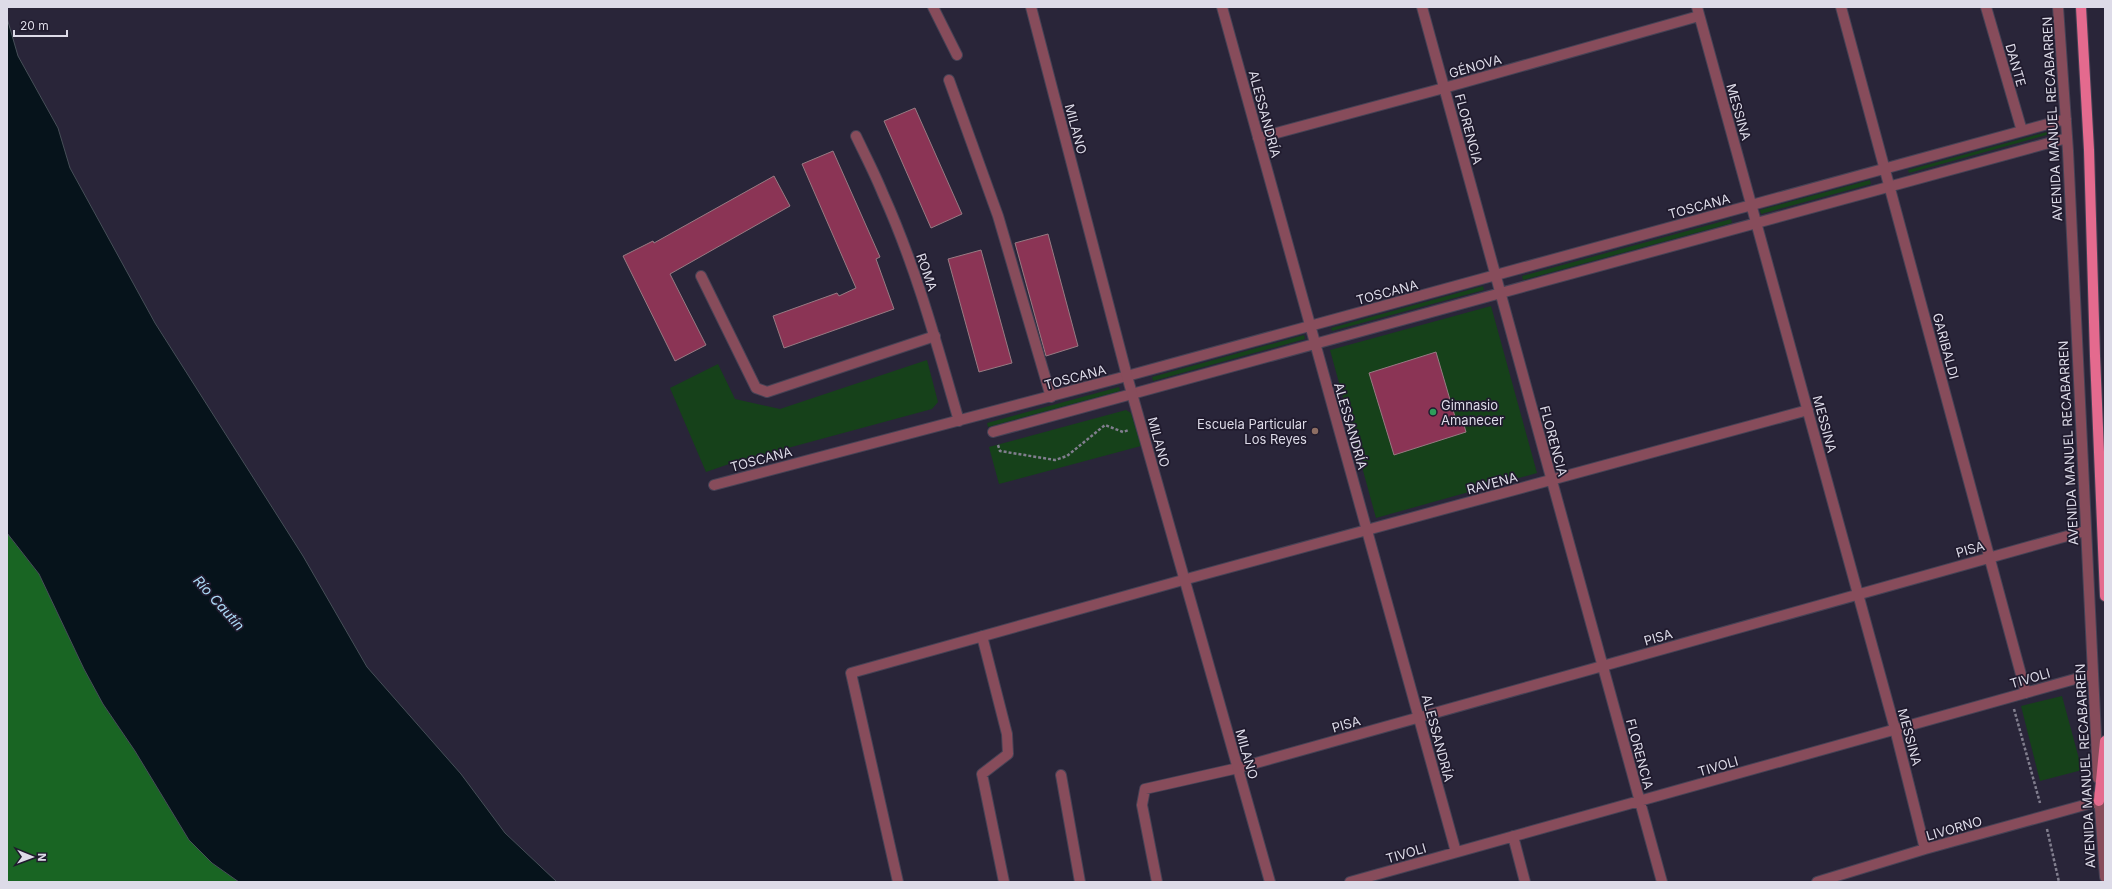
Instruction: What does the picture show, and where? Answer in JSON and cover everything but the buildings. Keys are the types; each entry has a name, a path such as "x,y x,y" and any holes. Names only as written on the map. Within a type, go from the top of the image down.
{"main road":[{"path":"2081,7 2089,150 2095,356 2105,596"},
{"path":"2099,801 2105,741"}],"street":[{"path":"933,7 957,56"},
{"name":"MILANO","path":"1032,7 1127,376 1183,580 1270,882"},
{"name":"ALESSANDRÍA","path":"1222,7 1456,852"},
{"name":"FLORENCIA","path":"1422,7 1662,882"},
{"name":"GARIBALDI","path":"1841,7 2026,693"},
{"name":"DANTE","path":"1986,7 2022,131"},
{"name":"AVENIDA MANUEL RECABARREN","path":"2058,7 2066,119 2085,531 2099,801 2105,877"},
{"name":"GÉNOVA","path":"1258,138 1444,88 1698,12"},
{"name":"MESSINA","path":"1698,12 1895,730 1925,849"},
{"path":"949,80 998,216 1051,397"},
{"name":"TOSCANA","path":"714,485 1051,397 2066,119"},
{"name":"ROMA","path":"856,136 884,194 907,253 935,336 959,421"},
{"path":"992,432 2067,138"},
{"path":"701,276 756,388 768,392 935,336"},
{"name":"RAVENA","path":"898,882 851,673 1183,580 1552,481 1808,410"},
{"name":"PISA","path":"1158,882 1142,805 1145,788 1238,768 2085,531"},
{"path":"982,636 1007,734 1008,754 982,774 1004,882"},
{"name":"TIVOLI","path":"1350,882 1377,878 1456,852 2093,674"},
{"path":"1061,774 1080,882"},
{"name":"LIVORNO","path":"1817,882 1925,849 2099,801"},
{"path":"1513,836 1525,882"}],"path":[{"path":"998,444 1000,451 1055,460 1067,456 1105,425 1123,432 1141,427"},
{"path":"2011,697 2044,816 2059,882"}],"green space":[{"path":"2054,130 2054,133 1909,173 1908,170"},
{"path":"1870,180 1871,184 1761,214 1760,210"},
{"path":"1731,219 1732,223 1523,280 1522,276"},
{"path":"1483,286 1484,290 1332,331 1331,328"},
{"name":"Gimnasio Amanecer","path":"1491,306 1537,473 1376,518 1330,350"},
{"path":"1304,335 1305,339 1153,381 1152,377"},
{"path":"927,360 938,402 932,409 732,463 706,472 670,388 718,364 735,399 780,409"},
{"path":"1119,387 1120,391 988,427 987,423"},
{"path":"1126,410 1131,413 1141,446 999,484 989,447"},
{"path":"7,533 39,574 84,669 103,704 135,751 189,840 212,863 239,882 7,882"},
{"path":"2062,696 2082,770 2040,781 2021,706"}],"water":[{"name":"Río Cautín","path":"7,18 18,56 58,128 70,168 155,323 303,556 367,667 461,774 505,833 557,882 239,882 212,863 189,840 135,751 103,704 84,669 39,574 7,533"}],"place":[{"name":"Gimnasio Amanecer","path":"1433,412"},
{"name":"Escuela Particular Los Reyes","path":"1315,431"}]}
